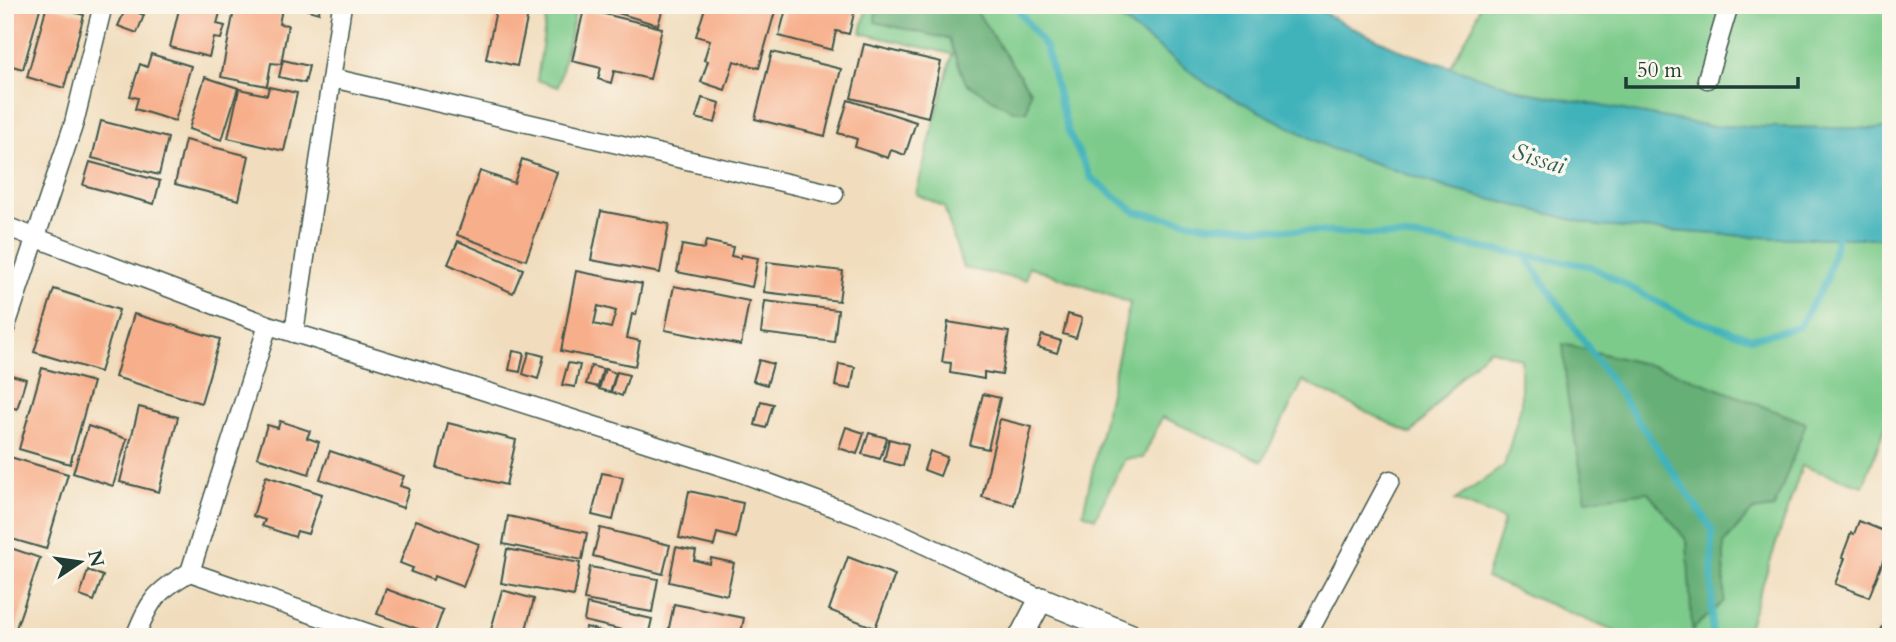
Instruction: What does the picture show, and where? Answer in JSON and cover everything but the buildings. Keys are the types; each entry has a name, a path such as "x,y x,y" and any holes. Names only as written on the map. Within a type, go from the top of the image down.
{"street":[{"path":"5,329 74,123 103,5"},
{"path":"294,333 342,5"},
{"path":"1707,79 1729,5"},
{"path":"332,78 834,194"},
{"path":"5,226 268,326 739,472 887,527 1041,599 1134,637"},
{"path":"135,637 146,610 158,592 190,572 268,326"},
{"path":"1306,637 1390,480"},
{"path":"190,572 379,637"},
{"path":"1020,637 1041,599"}],"green space":[{"path":"548,5 577,5 558,87 537,80"},
{"path":"867,5 877,5 875,22 949,39 966,83 1030,91 972,5 1102,5 1208,85 1330,148 1450,189 1598,226 1775,238 1891,238 1891,412 1863,486 1802,466 1745,637 1628,637 1486,578 1504,520 1455,500 1504,466 1521,406 1521,359 1489,349 1461,376 1411,434 1303,381 1262,461 1162,417 1143,458 1125,459 1095,518 1083,513 1130,303 1029,266 1026,280 963,268 944,207 916,194 952,54 861,33","holes":["1563,344 1672,371 1806,423 1752,511 1724,543 1724,601 1693,629 1687,541 1648,492"]},
{"path":"877,5 972,5 1030,91 1027,111 1013,111 966,83 949,39 875,22"},
{"path":"1480,5 1891,5 1891,129 1709,126 1526,92 1450,67 1474,24"},
{"path":"1563,344 1672,371 1806,423 1774,508 1752,511 1724,543 1724,601 1692,630 1687,541 1648,492 1586,500 1567,394"}],"water":[{"name":"Sissai","path":"1102,5 1311,5 1342,23 1405,52 1526,92 1709,126 1891,129 1891,238 1775,238 1598,226 1450,189 1330,148 1208,85"}],"waterway":[{"path":"1015,5 1046,48 1068,131 1091,178 1136,212 1207,225 1415,237 1590,266 1686,317 1752,338 1799,327 1827,279 1839,230"},
{"path":"1525,255 1712,529 1712,637"}]}
